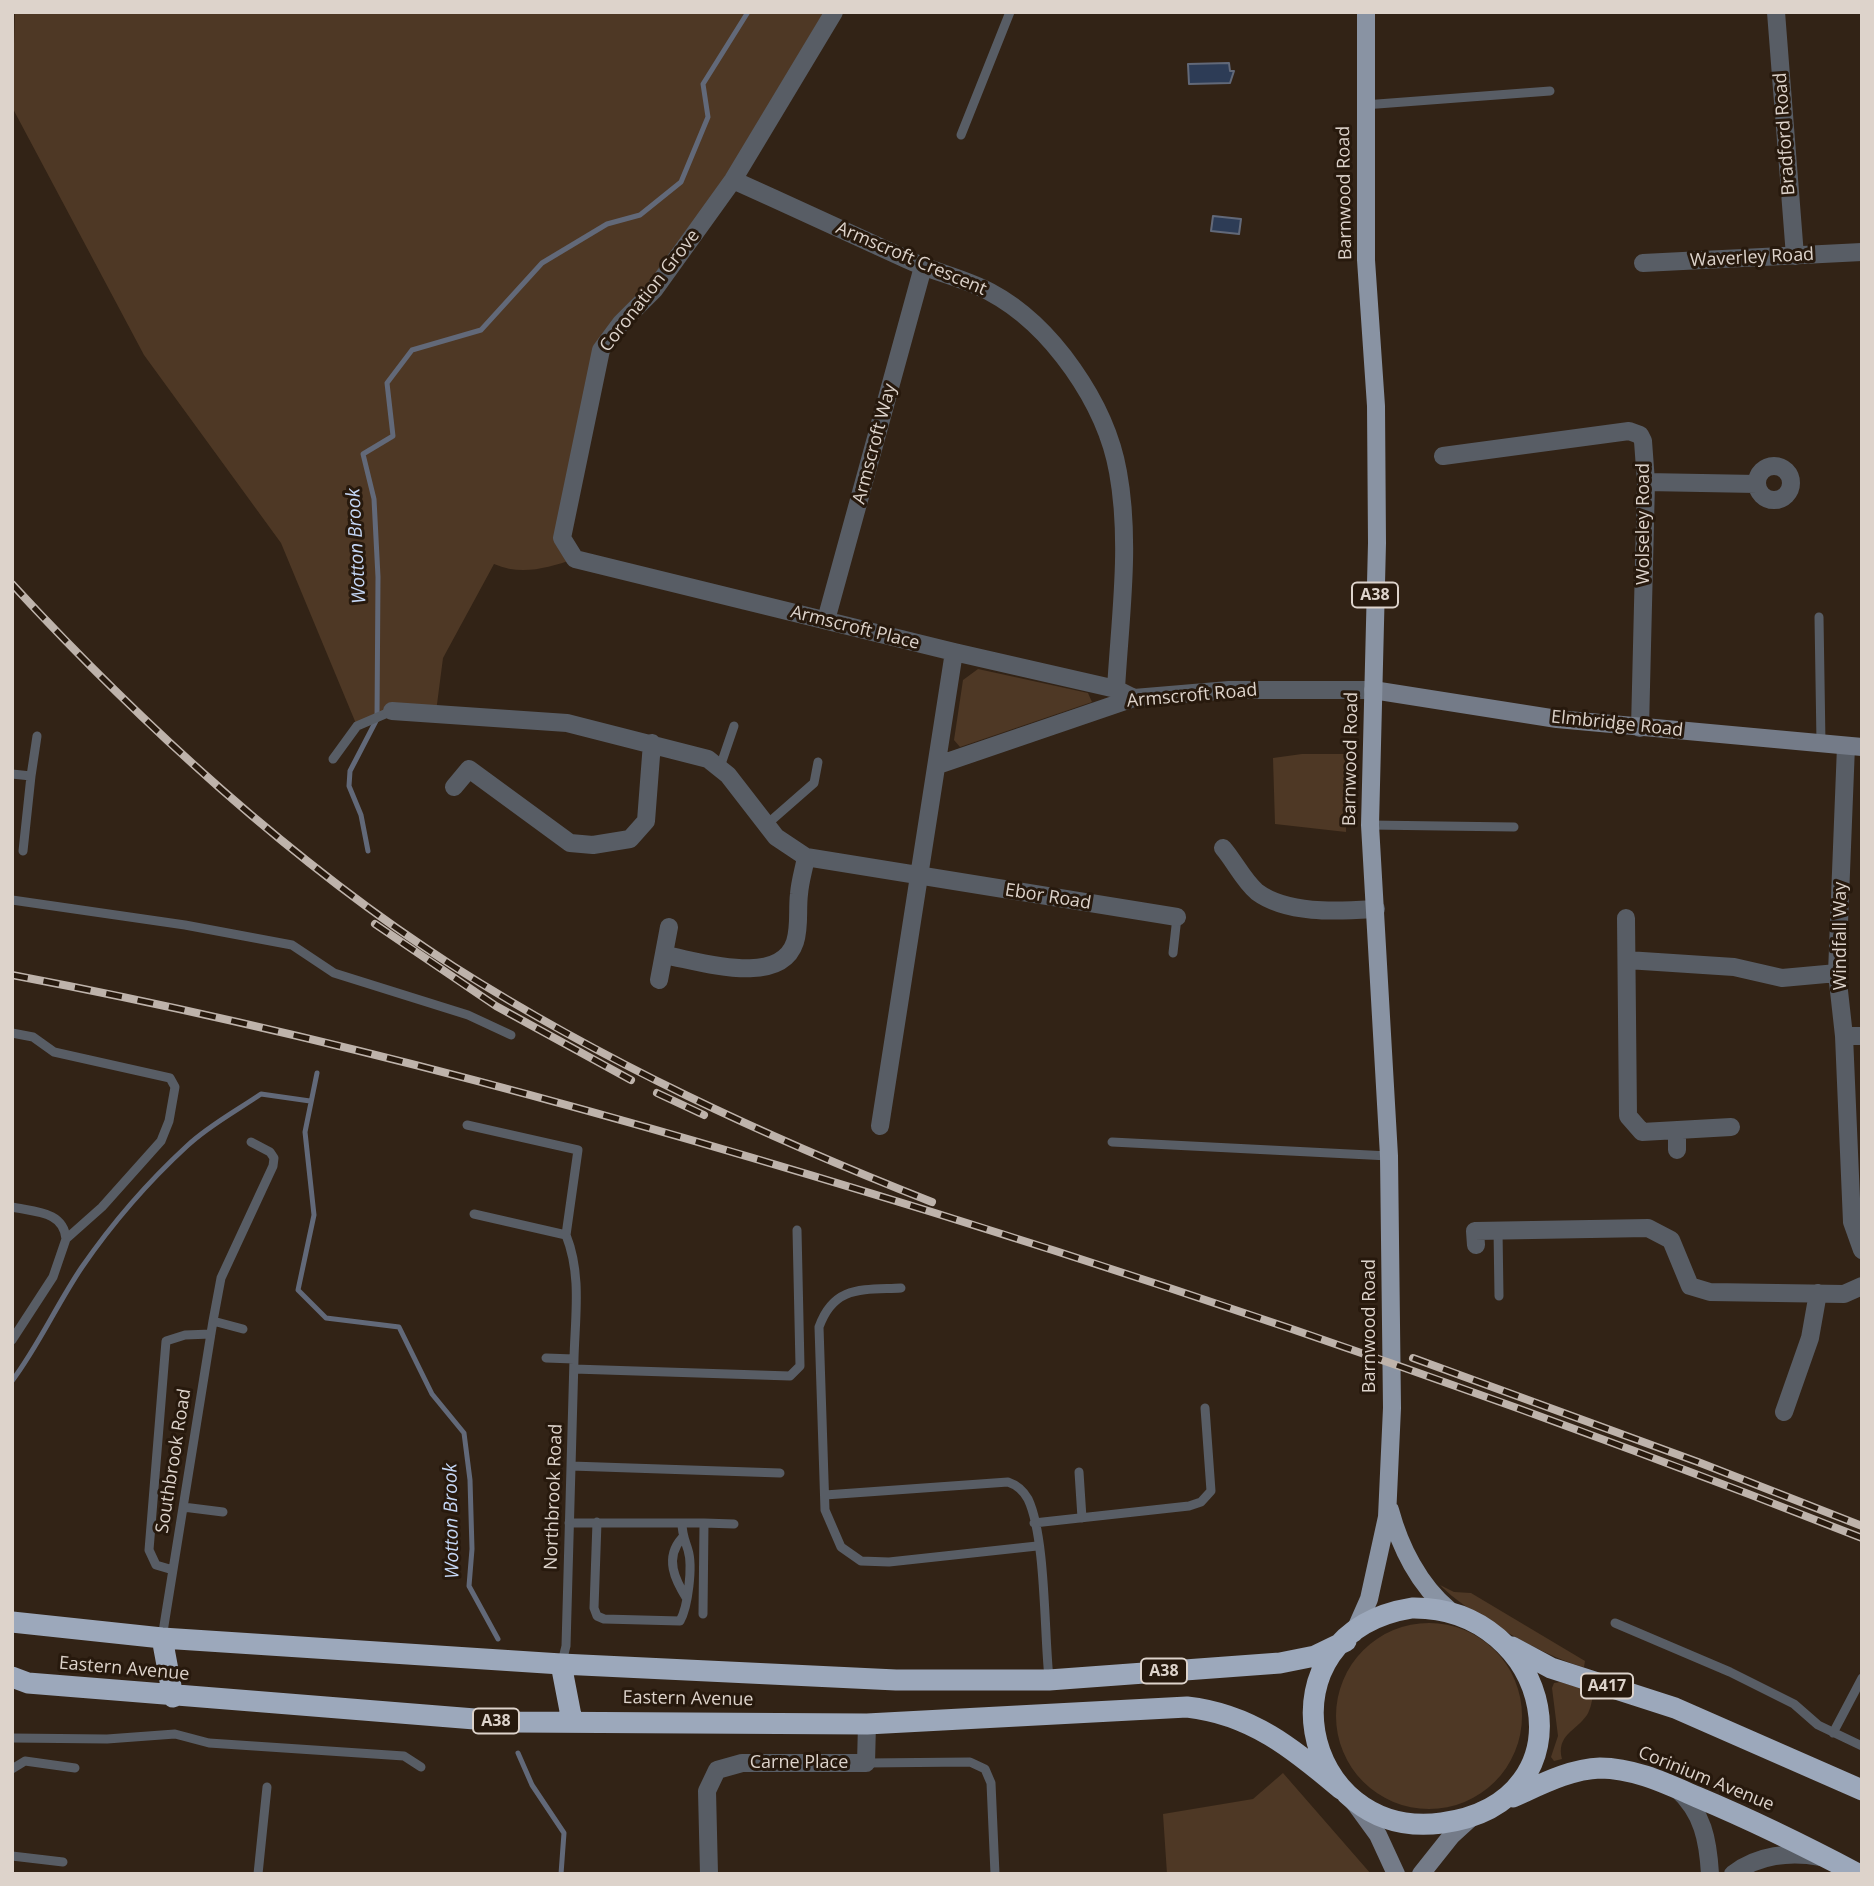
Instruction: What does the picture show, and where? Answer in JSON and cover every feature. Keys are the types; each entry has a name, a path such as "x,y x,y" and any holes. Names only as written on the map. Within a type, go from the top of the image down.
{"highway":[{"name":"A38","path":"1399,1610 1449,1610 1499,1638 1515,1655 1529,1680 1538,1714 1539,1729 1534,1759 1523,1782 1483,1811 1441,1823 1411,1823 1385,1817 1346,1794 1318,1742 1312,1705 1314,1687 1323,1667 1350,1637 1377,1618 1399,1610"},
{"name":"Eastern Avenue","path":"12,1622 162,1637 562,1664 895,1680 1049,1680 1280,1662 1315,1657 1350,1637"},
{"path":"162,1637 173,1697"},
{"name":"A417","path":"1499,1638 1551,1668 1675,1709 1862,1790"},
{"path":"562,1664 572,1721"},
{"name":"Eastern Avenue","path":"12,1677 28,1683 173,1697 512,1722 867,1724 1187,1707 1233,1716 1285,1744 1346,1794"},
{"path":"1049,1680 1100,1711"},
{"name":"Corinium Avenue","path":"1483,1811 1564,1776 1600,1768 1635,1773 1762,1825 1858,1874"}],"main road":[{"name":"Barnwood Road","path":"1350,1637 1369,1599 1389,1506 1392,1408 1389,1156 1370,825 1377,543 1376,406 1366,260 1366,12"},
{"name":"Barnwood Road","path":"1389,1506 1399,1536 1416,1571 1430,1592 1449,1610"}],"street":[{"name":"Coronation Grove","path":"575,559 562,538 601,350 621,323 654,290 733,180 834,12"},
{"name":"Bradford Road","path":"1776,12 1795,256"},
{"name":"Armscroft Crescent","path":"733,180 923,267 991,292 1027,320 1060,352 1083,382 1105,426 1118,471 1124,524 1116,689"},
{"name":"Waverley Road","path":"1643,263 1862,253"},
{"name":"Armscroft Way","path":"826,620 923,267"},
{"name":"Wolseley Road","path":"1443,456 1629,431 1640,435 1643,441 1646,482 1640,728"},
{"path":"1646,482 1757,484"},
{"name":"Armscroft Place","path":"575,559 1116,689 1134,698"},
{"path":"880,1126 954,652"},
{"name":"Armscroft Road","path":"938,765 1134,698 1229,690 1373,690"},
{"name":"Elmbridge Road","path":"1373,690 1557,719 1854,746"},
{"path":"392,710 567,723 652,743 708,760 720,767 776,837 806,857 795,940 790,954 778,965 760,970 664,955"},
{"path":"454,787 469,769 570,843 593,845 630,839 646,821 652,743"},
{"name":"Windfall Way","path":"1854,746 1838,973 1853,1036 1856,1179 1852,1222 1862,1250"},
{"path":"1223,848 1258,892 1279,902 1309,908 1376,909"},
{"name":"Ebor Road","path":"806,857 1177,916"},
{"path":"1626,918 1628,1116 1642,1132 1731,1127"},
{"path":"659,980 669,927"},
{"path":"1627,960 1734,967 1782,978 1838,973"},
{"path":"1676,1130 1678,1150"},
{"path":"1476,1245 1475,1231 1648,1228 1671,1240 1690,1286 1710,1292 1844,1294 1862,1286"},
{"path":"1784,1412 1810,1338 1818,1293"},
{"name":"Carne Place","path":"709,1874 707,1791 717,1770 742,1763 866,1763 867,1724"},
{"path":"1677,1789 1692,1804 1705,1829 1710,1874"},
{"path":"1346,1794 1378,1835 1396,1874"},
{"path":"1421,1874 1452,1835 1483,1811"},
{"path":"1733,1874 1761,1858 1784,1855 1831,1859"}],"lane":[{"path":"961,135 1010,12"},
{"path":"1364,105 1550,91"},
{"path":"1819,617 1821,743"},
{"path":"333,759 357,726 392,710"},
{"path":"720,767 734,726"},
{"path":"23,851 37,736"},
{"path":"766,825 814,783 818,762"},
{"path":"12,774 31,776"},
{"path":"1370,825 1514,827"},
{"path":"12,900 185,925 292,945 334,973 468,1015 511,1035"},
{"path":"1173,953 1177,916"},
{"path":"12,1033 33,1037 54,1052 174,1081 169,1121 161,1141 102,1207 66,1239"},
{"path":"467,1125 578,1150 566,1235 474,1214"},
{"name":"Southbrook Road","path":"162,1637 221,1278 273,1166 274,1158 270,1152 251,1142"},
{"path":"1112,1142 1389,1156"},
{"path":"12,1207 58,1217 65,1227 66,1239 53,1277 12,1340"},
{"path":"574,1369 790,1376 796,1373 800,1366 797,1230"},
{"path":"1498,1230 1499,1297"},
{"name":"Northbrook Road","path":"562,1664 566,1646 577,1282 575,1258 566,1235"},
{"path":"901,1288 852,1290 825,1309 819,1326 818,1358 825,1495 832,1530 841,1547 861,1561 888,1562 1037,1546"},
{"path":"213,1321 243,1329"},
{"path":"173,1570 156,1565 149,1550 166,1341 186,1335 211,1334"},
{"path":"546,1358 574,1359"},
{"path":"1034,1523 1189,1506 1207,1497 1212,1483 1205,1408"},
{"path":"570,1466 780,1473"},
{"path":"1079,1472 1082,1518"},
{"path":"825,1495 1008,1482 1023,1490 1034,1523 1049,1680"},
{"path":"183,1507 223,1512"},
{"path":"569,1522 734,1524"},
{"path":"597,1522 594,1608 597,1616 604,1619 680,1621 687,1609 689,1552 682,1538 682,1523"},
{"path":"703,1614 704,1523"},
{"path":"682,1538 676,1544 673,1576 687,1600"},
{"path":"1615,1623 1730,1672 1783,1698 1800,1707 1818,1725 1862,1746"},
{"path":"1833,1733 1862,1678"},
{"path":"12,1738 107,1739 175,1734 209,1742 404,1756 421,1767"},
{"path":"12,1769 25,1761 75,1768"},
{"path":"866,1763 970,1762 985,1769 991,1783 995,1874"},
{"path":"258,1874 267,1787"},
{"path":"12,1856 63,1862"}],"shaded area":[{"path":"15,12 834,12 733,180 601,350 562,538 575,559 544,568 524,570 494,564 443,658 436,712 392,711 357,726 281,543 144,355 12,107"},
{"path":"978,669 1088,693 1092,702 960,747 954,740 963,680"},
{"path":"1302,754 1346,754 1346,832 1275,824 1273,758"},
{"path":"1440,1585 1454,1592 1471,1593 1585,1661 1584,1667 1508,1633 1468,1608"},
{"path":"1429,1623 1465,1630 1495,1650 1515,1680 1522,1716 1515,1752 1495,1782 1465,1802 1429,1809 1393,1802 1363,1782 1343,1752 1336,1716 1343,1680 1363,1650 1393,1630"},
{"path":"1560,1682 1594,1692 1587,1715 1564,1739 1562,1759 1554,1761 1551,1757 1558,1736 1552,1688 1554,1683"},
{"path":"1283,1773 1371,1874 1167,1874 1163,1814 1253,1799"}],"water":[{"path":"1229,63 1230,71 1234,71 1230,83 1189,84 1188,64"},
{"path":"1213,216 1241,219 1239,234 1211,231"}],"waterway":[{"name":"Wotton Brook","path":"368,851 361,815 349,786 350,771 377,719 378,577 374,499 363,454 393,436 387,383 412,350 481,330 542,263 607,224 640,215 681,182 708,117 703,84 748,12"},
{"name":"Wotton Brook","path":"317,1073 305,1132 314,1215 298,1290 326,1318 399,1327 432,1394 464,1433 470,1480 472,1549 469,1586 498,1639"},
{"path":"12,1381 93,1251 118,1219 187,1146 213,1125 261,1094 310,1101"},
{"name":"Wotton Brook","path":"518,1753 532,1785 564,1833 561,1874"}],"railway":[{"path":"12,584 113,688 221,789 335,883 453,966 568,1034 687,1096 808,1151 932,1202"},
{"path":"375,924 496,1006 631,1080"},
{"path":"12,975 129,998 361,1051 592,1112 821,1178 1169,1288 1402,1367 1632,1450 1862,1538"},
{"path":"657,1093 704,1115"},
{"path":"1413,1358 1698,1462 1862,1526"}]}
